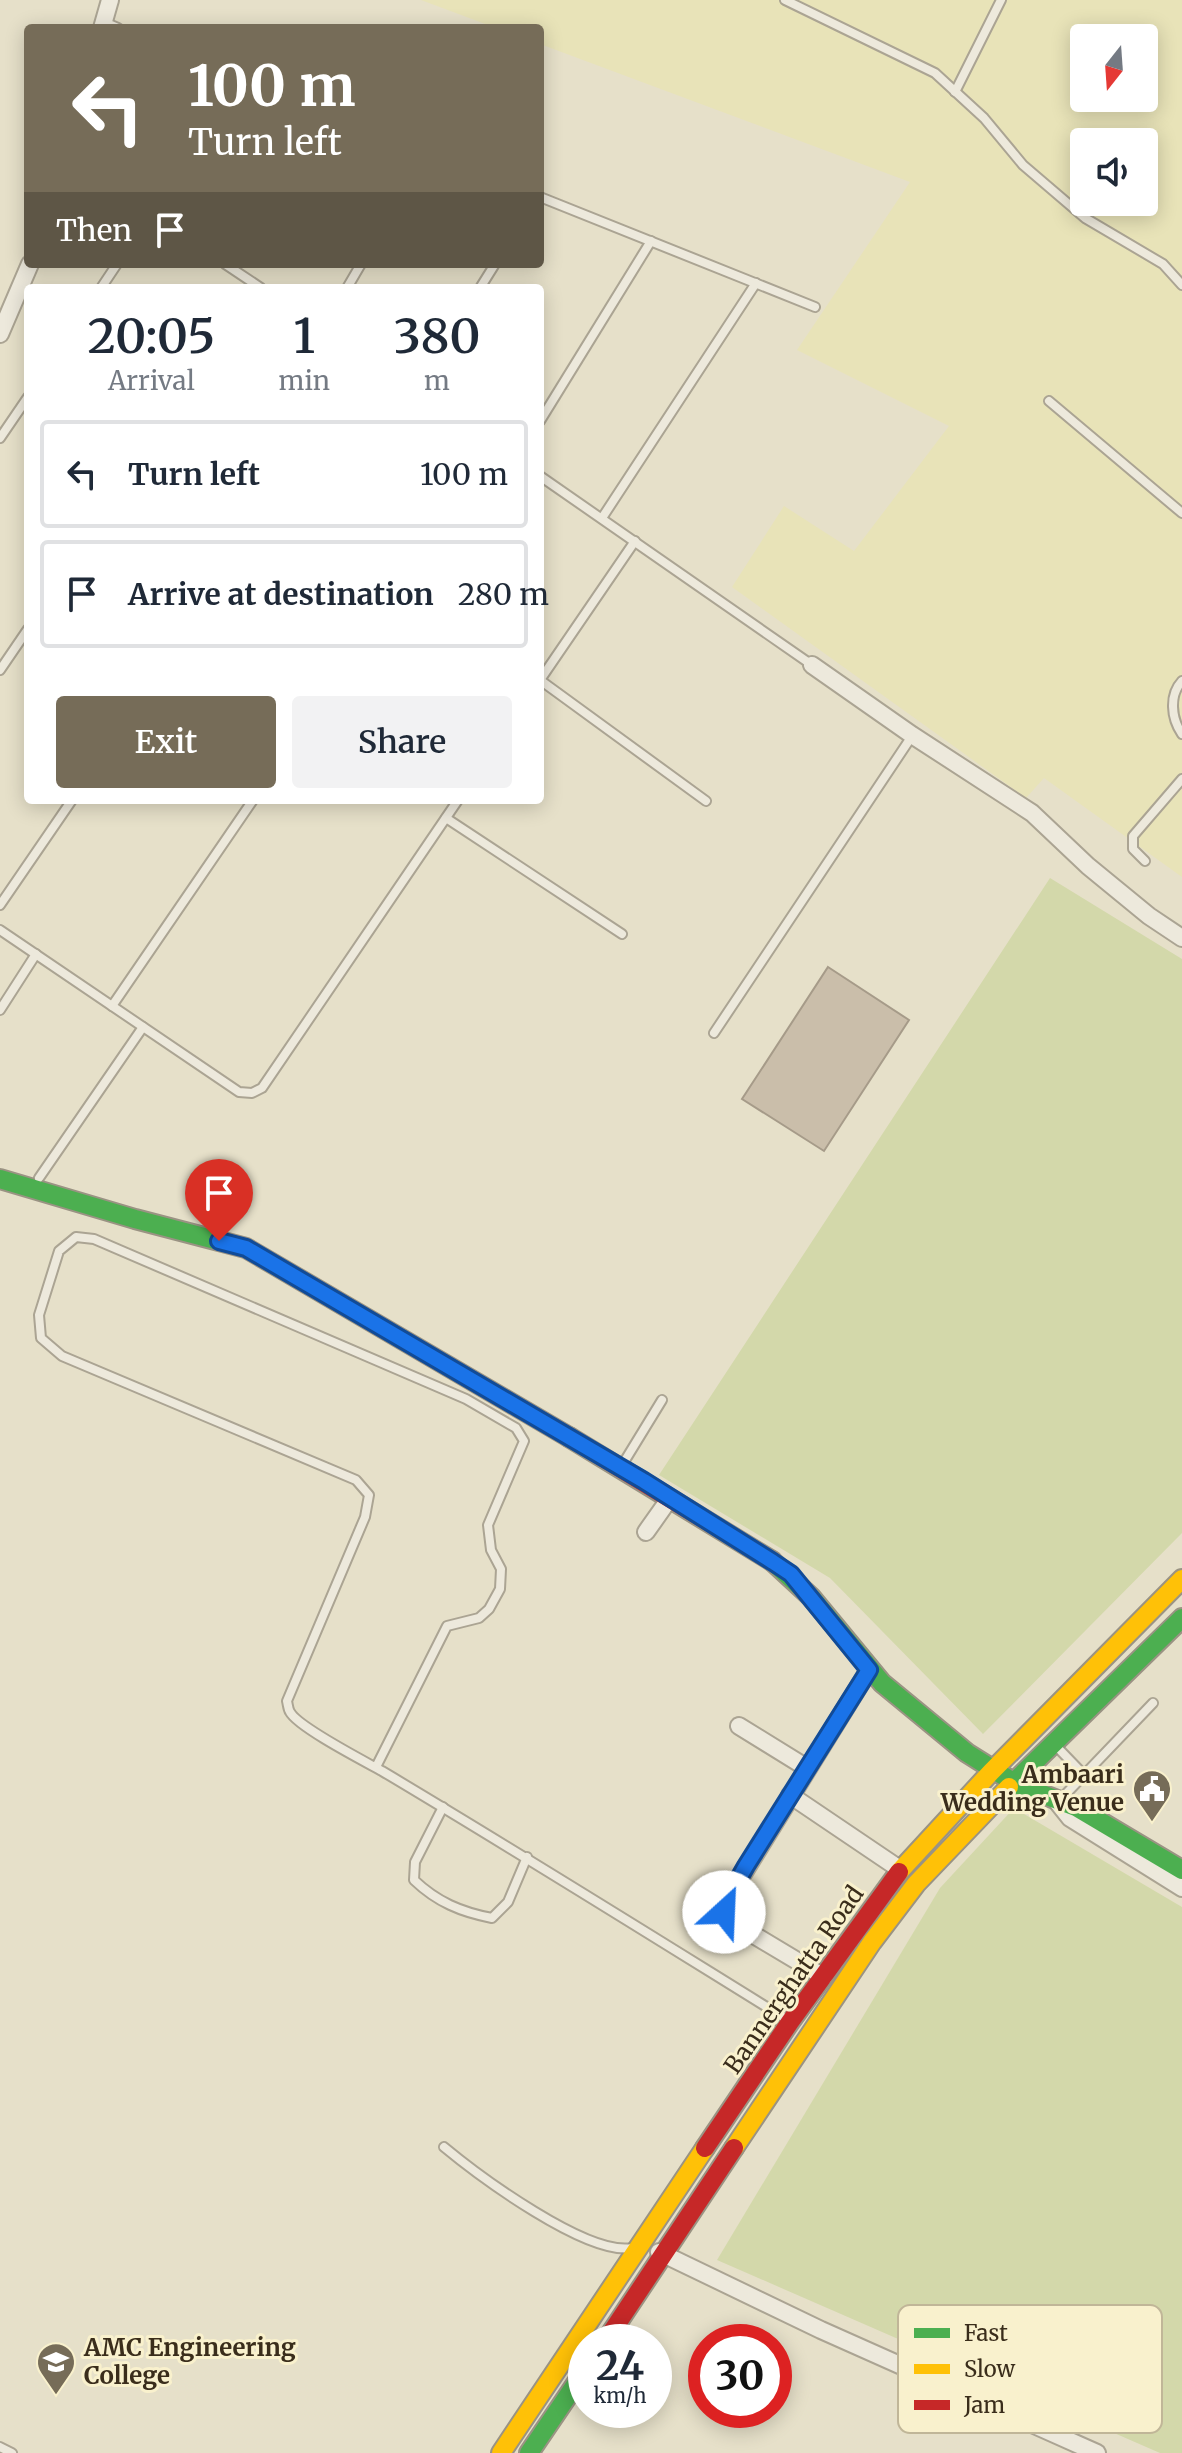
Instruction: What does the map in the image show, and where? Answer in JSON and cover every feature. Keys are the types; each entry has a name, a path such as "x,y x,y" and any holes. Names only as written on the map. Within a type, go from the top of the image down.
{"main road":[{"path":"0,1179 246,1248 620,1468 791,1574 869,1670 896,1698 991,1772 1058,1803 1076,1807 1182,1870"},
{"name":"Bannerghatta Road","path":"501,2453 790,2022 901,1870 991,1772 1182,1579"},
{"name":"Bannerghatta Road","path":"617,2324 850,1975 916,1884 1013,1783 1182,1618"},
{"path":"829,1970 850,1975"},
{"path":"529,2453 568,2396"}],"street":[{"path":"110,0 110,24"},
{"path":"0,334 28,268"},
{"path":"812,665 1032,813 1088,866 1149,916 1182,938"},
{"path":"646,1532 670,1498"},
{"path":"829,1970 727,1919 725,1903 869,1670"},
{"path":"739,1726 807,1768"},
{"path":"790,1795 901,1870"},
{"path":"1058,1803 1070,1818 1182,1888"},
{"path":"640,2246 665,2254 898,2364"},
{"path":"1052,2433 1097,2453"}],"lane":[{"path":"785,0 935,73 984,118 1023,165 1085,218 1163,264 1182,285"},
{"path":"955,92 1001,0"},
{"path":"544,199 815,307"},
{"path":"544,415 651,241"},
{"path":"231,268 254,284"},
{"path":"602,518 756,283"},
{"path":"1049,401 1182,513"},
{"path":"0,438 24,403"},
{"path":"544,479 812,665"},
{"path":"544,674 635,541"},
{"path":"0,670 4,656 24,634"},
{"path":"1182,681 1174,722 1182,734"},
{"path":"544,683 706,801"},
{"path":"714,1033 912,735"},
{"path":"1145,861 1133,849 1133,836 1182,779"},
{"path":"0,905 69,804"},
{"path":"112,1006 250,804"},
{"path":"0,930 239,1092 252,1093 262,1088 455,804"},
{"path":"446,818 622,934"},
{"path":"0,1010 36,954"},
{"path":"39,1178 143,1027"},
{"path":"376,1767 447,1626 479,1618 489,1609 500,1589 501,1569 491,1550 488,1525 524,1441 516,1428 466,1399 94,1239 76,1237 59,1251 39,1315 41,1338 62,1356 356,1480 369,1495 365,1517 287,1701 291,1714 307,1726 527,1857 790,2022"},
{"path":"620,1468 662,1400"},
{"path":"1058,1803 1153,1703"},
{"path":"1054,1743 1084,1775"},
{"path":"443,1807 415,1862 414,1880 430,1895 462,1913 492,1918 508,1902 527,1857"},
{"path":"444,2147 493,2185 566,2229 609,2247 624,2249 640,2246"},
{"path":"0,2447 12,2453"}],"shaded area":[{"path":"421,0 1182,0 1182,877 1044,778 1026,798 732,587 784,506 854,551 949,426 797,350 910,182 544,45 544,24 485,24"}],"green space":[{"path":"1050,878 1182,959 1182,1533 983,1734 830,1578 659,1475"},
{"path":"1014,1808 1182,1907 1182,2453 1160,2453 1114,2433 1162,2433 1162,2305 898,2305 898,2339 717,2260 940,1888"}],"building":[{"path":"828,967 909,1020 824,1151 742,1099"}],"traffic: fast":[{"path":"0,1179 246,1248 569,1437"},
{"path":"772,1561 811,1597 882,1683 967,1753 1018,1785 1076,1807 1182,1870"},
{"path":"1009,1787 1182,1618"},
{"path":"529,2453 568,2396"}],"traffic: slow":[{"path":"899,1872 991,1772 1182,1579"},
{"path":"734,2148 872,1942 916,1884 1009,1787"},
{"path":"501,2453 705,2148"}],"traffic: jam":[{"path":"569,1437 772,1561"},
{"path":"705,2148 790,2022 899,1872"},
{"path":"617,2324 734,2148"}],"place":[{"name":"Ambaari Wedding Venue","path":"1152,1823"},
{"name":"AMC Engineering College","path":"56,2396"}],"route":[{"path":"219,1241 246,1248 644,1481 773,1562 791,1574 869,1670 746,1866 725,1903 724,1912"}]}
